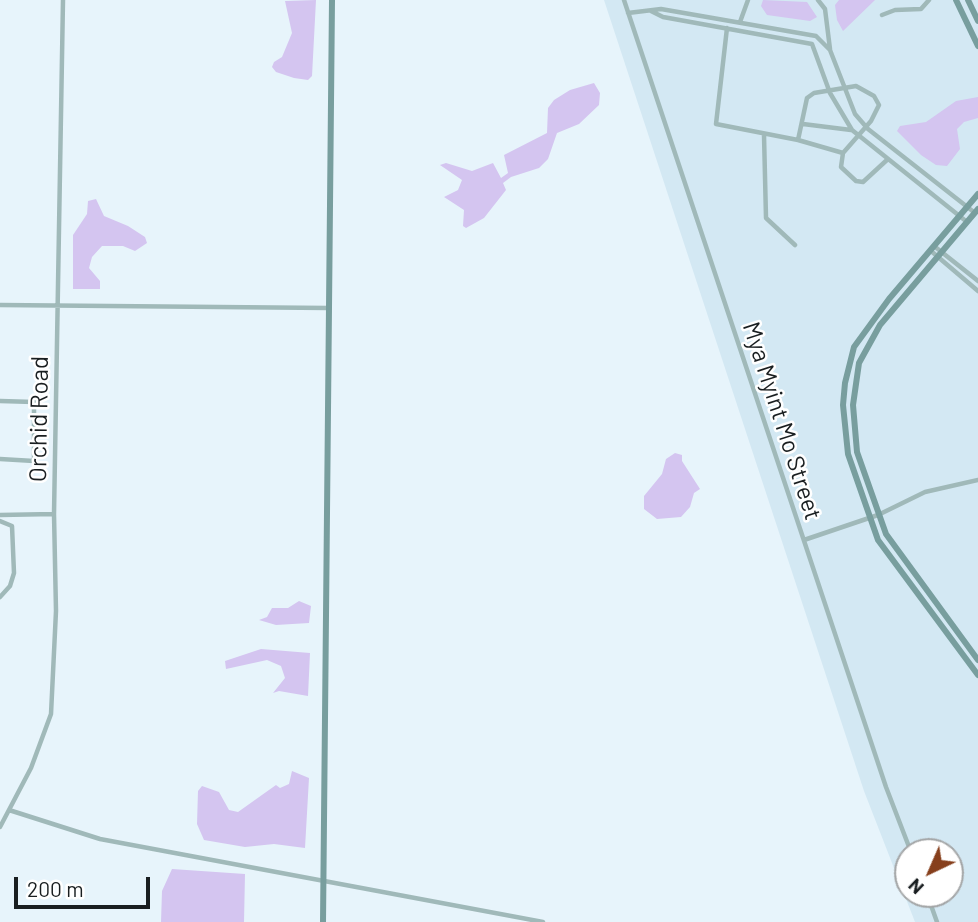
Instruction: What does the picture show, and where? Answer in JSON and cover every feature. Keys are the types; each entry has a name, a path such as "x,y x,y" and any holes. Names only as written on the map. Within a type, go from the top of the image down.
{"main road":[{"path":"323,922 332,0"},
{"path":"956,0 978,47"},
{"path":"968,0 978,21"},
{"path":"978,194 862,335 855,347 845,383 843,405 848,454 869,518 892,563 978,674"},
{"path":"977,211 880,325 859,363 853,426 857,452 878,515 900,556 978,660"}],"street":[{"name":"Orchid Road","path":"0,827 31,768 51,714 56,611 54,514 60,304 63,0"},
{"name":"Mya Myint Mo Street","path":"624,0 906,838"},
{"path":"740,22 748,0"},
{"path":"818,0 825,9 830,50 855,114 866,127 968,207 977,211"},
{"path":"882,15 895,10 921,9 929,0"},
{"path":"628,13 662,9 740,22 816,36 830,50"},
{"path":"650,11 663,17 812,44 829,90 852,130 967,222"},
{"path":"727,28 716,124 798,140 844,153"},
{"path":"798,140 806,99 814,93 861,87 877,102 878,110 844,153 841,167 856,181 863,182 888,159"},
{"path":"803,124 852,130"},
{"path":"764,135 766,218 795,245"},
{"path":"932,248 978,290"},
{"path":"939,254 978,281"},
{"path":"0,305 328,308"},
{"path":"0,401 34,402 34,461 0,459"},
{"path":"804,540 878,515 925,492 978,480"},
{"path":"0,515 54,514"},
{"path":"0,521 12,526 13,573 10,586 0,597"},
{"path":"9,810 100,838 519,920 543,922"}],"shaded area":[{"path":"316,0 312,76 308,80 276,72 272,67 274,62 282,57 292,33 285,1"},
{"path":"604,0 978,0 978,922 915,922 910,908 964,908 964,838 894,838 894,868 864,791"},
{"path":"763,0 807,2 817,17 810,21 767,15 761,6"},
{"path":"839,0 875,0 843,31 837,20 835,5"},
{"path":"594,83 600,93 599,105 579,124 557,133 548,159 539,168 511,177 503,183 506,190 484,218 466,228 463,226 464,210 444,197 458,190 462,180 440,165 446,163 472,171 493,163 501,178 508,173 504,155 547,133 548,108 554,100 570,90"},
{"path":"978,97 978,118 964,122 957,129 960,149 947,166 936,165 921,155 897,131 900,126 926,122 956,101"},
{"path":"96,199 104,216 128,226 145,237 147,243 135,251 123,246 102,246 92,257 89,268 100,281 100,289 73,289 73,235 87,214 88,201"},
{"path":"675,453 682,455 682,461 700,489 694,493 690,507 681,517 657,519 644,509 644,496 662,474 666,459"},
{"path":"299,601 311,606 309,623 276,625 259,620 267,617 272,608 288,608"},
{"path":"261,649 310,653 308,696 279,691 273,693 285,678 281,666 267,660 226,669 225,661"},
{"path":"292,771 309,778 305,848 274,844 245,847 204,840 197,824 198,791 202,786 219,792 229,810 238,812 276,785 280,788 289,784"},
{"path":"172,869 245,874 244,922 161,922 162,891"}]}
